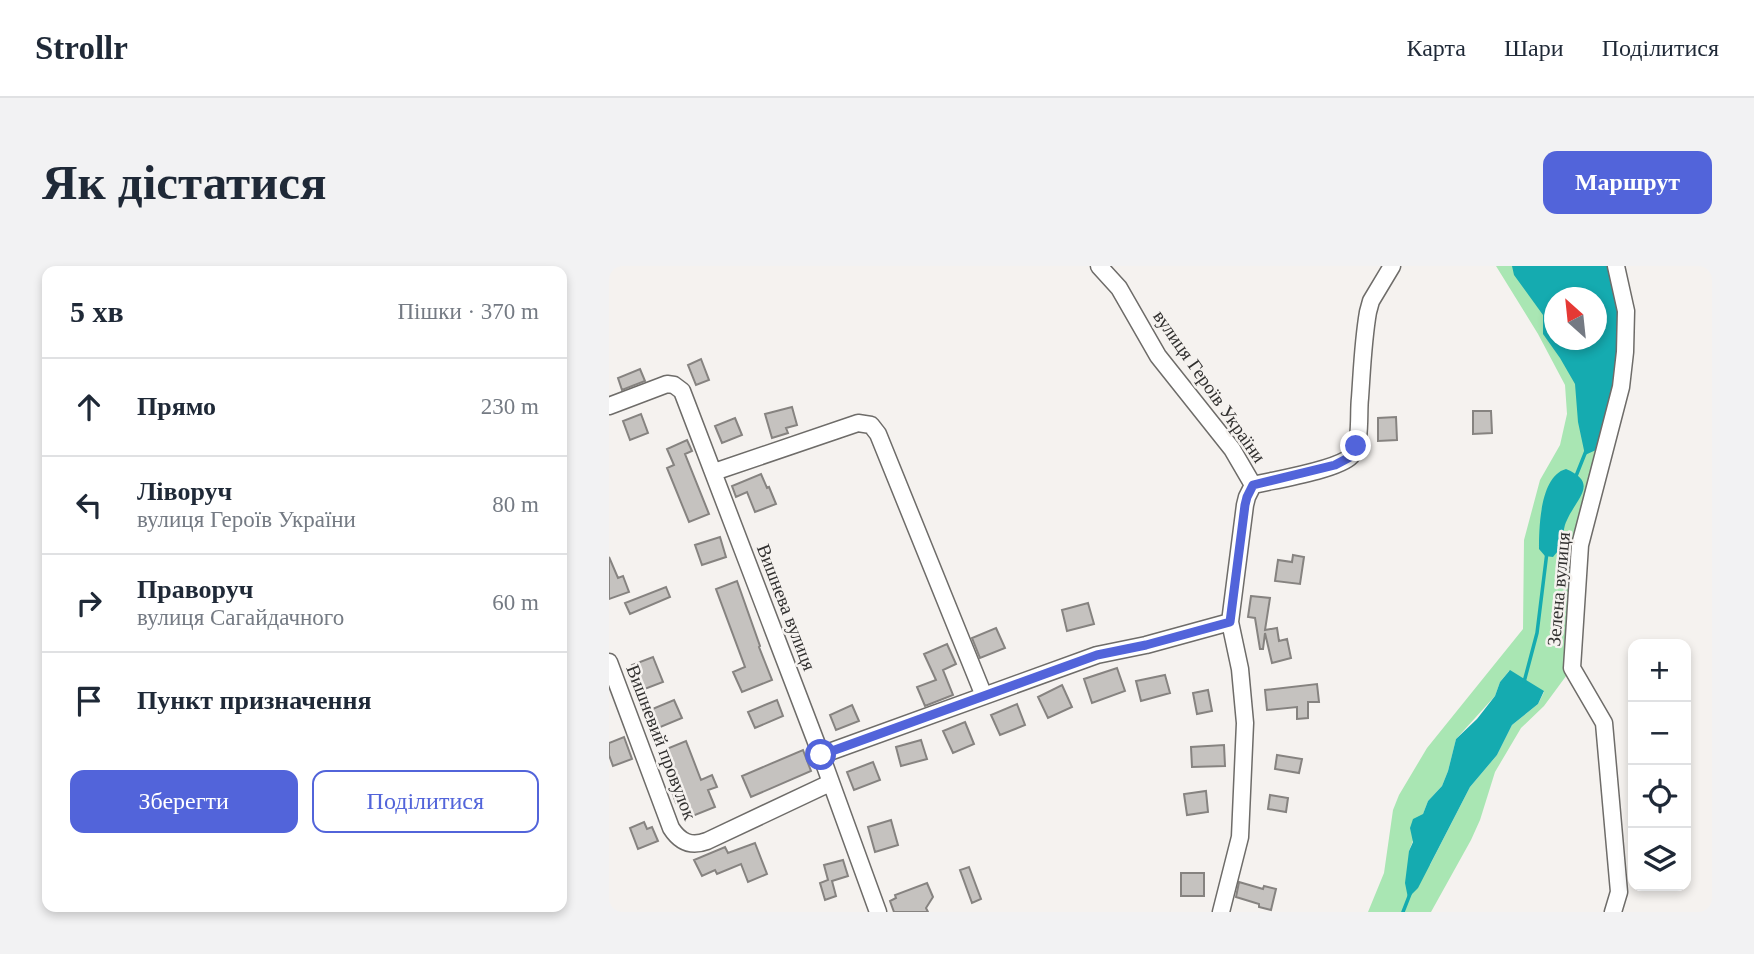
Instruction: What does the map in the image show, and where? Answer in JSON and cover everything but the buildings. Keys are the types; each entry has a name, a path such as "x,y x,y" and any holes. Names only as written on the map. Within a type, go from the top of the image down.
{"street":[{"name":"вулиця Героїв України","path":"1099,266 1119,288 1158,356 1232,449 1253,485 1245,505 1230,622 1240,669 1245,723 1240,837 1221,912"},
{"path":"1253,485 1335,465 1350,457 1356,446 1359,426 1368,312 1376,292 1392,266"},
{"name":"Зелена вулиця","path":"1613,912 1619,892 1604,723 1572,668 1580,545 1621,387 1624,364 1626,312 1616,266"},
{"name":"Вишнева вулиця","path":"609,406 667,384 682,391 878,912"},
{"path":"713,472 858,423 871,425 878,434 984,696"},
{"path":"821,755 1097,655 1230,622"},
{"name":"Вишневий провулок","path":"609,662 671,828 686,842 692,845 707,841 830,783"}],"green space":[{"path":"1496,266 1616,266 1626,311 1580,545 1572,668 1544,706 1521,728 1495,772 1471,840 1431,912 1368,912 1384,873 1393,810 1399,795 1427,748 1523,629 1524,540 1540,480 1560,445 1567,414 1565,385 1546,350 1607,350 1607,287 1544,287 1544,345","holes":["1509,671 1544,692 1538,704 1512,725 1497,755 1470,787 1430,865 1409,851 1428,801 1442,786 1456,739 1495,696 1500,682"]}],"water":[{"path":"1512,266 1609,266 1621,310 1617,369 1604,434 1596,450 1585,455 1578,422 1575,384 1554,350 1607,350 1607,287 1544,287 1544,335 1543,315 1514,275"},
{"path":"1566,469 1582,480 1583,492 1566,523 1560,548 1553,557 1545,556 1539,549 1543,503 1551,481"},
{"path":"1510,670 1544,691 1538,704 1512,725 1497,755 1470,787 1418,888 1408,898 1405,883 1409,851 1413,842 1410,828 1413,819 1423,814 1428,801 1442,786 1456,739 1477,719 1495,696 1500,682"}],"waterway":[{"path":"1576,476 1586,451"},
{"path":"1524,682 1537,633 1547,552"},
{"path":"1403,912 1410,894"}],"route":[{"path":"821,755 1097,655 1230,622 1245,505 1253,485 1335,465 1350,457 1356,446"}]}
